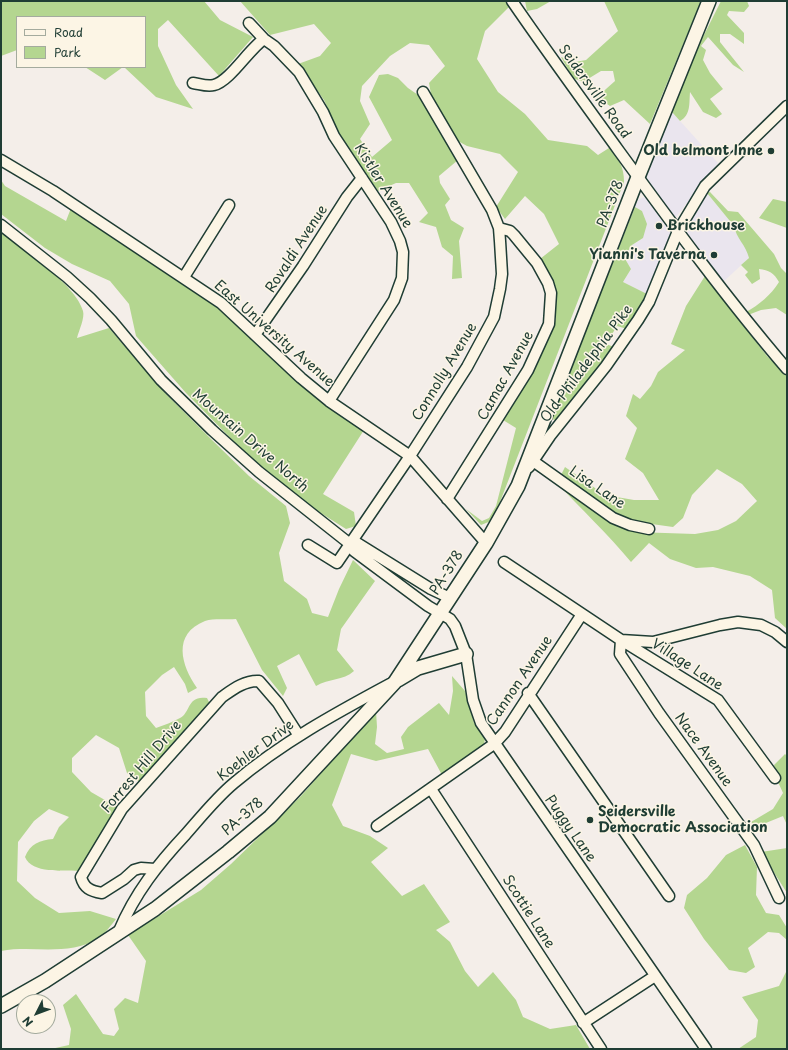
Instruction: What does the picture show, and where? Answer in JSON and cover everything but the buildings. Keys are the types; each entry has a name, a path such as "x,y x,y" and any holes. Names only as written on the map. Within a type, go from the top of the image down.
{"main road":[{"name":"PA-378","path":"1,1006 45,981 119,931 155,909 270,817 395,682 486,543 518,486 638,177 709,1"},
{"path":"395,682 418,668 466,654"}],"street":[{"name":"Seidersville Road","path":"512,1 565,78 678,231 747,322 787,369"},
{"name":"Kistler Avenue","path":"249,23 299,72 323,112 334,136 391,222 400,241 403,252 400,285 389,309 329,401"},
{"path":"193,83 206,85 222,82 256,45 264,39"},
{"name":"Connolly Avenue","path":"308,545 337,564 410,456 467,367 494,317 502,274 499,228 489,202 423,92"},
{"name":"Old Philadelphia Pike","path":"518,486 533,461 610,361 638,320 649,302 678,231 705,186 787,106"},
{"name":"East University Avenue","path":"1,160 50,189 221,303 301,378 329,401 410,456 486,543"},
{"name":"Rovaldi Avenue","path":"255,335 303,266 347,197 362,178"},
{"path":"184,277 229,205"},
{"name":"Mountain Drive North","path":"1,225 67,277 90,298 111,320 162,380 212,430 259,472 350,544 354,551 428,606 441,613"},
{"name":"Camac Avenue","path":"447,499 528,370 549,324 551,293 548,283 537,263 524,246 510,231 499,228"},
{"name":"Lisa Lane","path":"533,461 613,518 630,525 649,528"},
{"path":"350,544 357,543 431,589 450,598"},
{"name":"Village Lane","path":"504,562 621,640 718,700 775,778"},
{"name":"Puggy Lane","path":"441,613 455,626 466,654 476,711 481,723 494,744 706,1049"},
{"name":"Cannon Avenue","path":"377,826 494,744 505,732 528,693 582,614"},
{"path":"621,640 653,642 720,625 738,622 761,625 772,630 787,642"},
{"name":"Nace Avenue","path":"621,640 620,654 675,736 754,845 779,898"},
{"name":"Forrest Hill Drive","path":"155,869 141,868 134,870 124,879 102,892 89,890 82,883 81,876 122,809 222,697 232,690 249,682 259,682 278,703 299,736"},
{"name":"Koehler Drive","path":"119,931 128,909 155,869 233,784 299,736 321,722 395,682"},
{"path":"528,693 669,896"},
{"name":"Scottie Lane","path":"431,789 601,1049"},
{"path":"583,1023 655,976"}],"shaded area":[{"path":"672,112 718,163 676,217 672,215 650,187 647,180 647,176"},
{"path":"707,193 734,226 735,231 747,248 749,258 722,283 688,240 685,228"},
{"path":"644,197 649,200 672,229 647,294 623,282 631,269 624,257 632,245 643,238 642,211 635,207 638,200"}],"green space":[{"path":"1,1 204,1 220,20 253,37 219,76 168,20 158,29 158,46 176,85 193,109 156,97 125,68 146,68 146,16 16,16 16,50 1,56"},
{"path":"240,1 505,1 509,7 485,31 477,59 498,92 525,114 548,140 587,146 598,155 609,148 616,156 620,164 624,182 498,507 491,521 481,525 466,509 482,521 489,518 496,506 516,428 503,420 511,402 532,368 556,319 554,286 540,259 559,244 544,214 525,196 505,219 496,207 518,172 500,154 467,146 458,141 431,94 429,83 445,66 429,45 410,43 390,56 362,86 360,101 370,124 360,139 372,157 392,140 369,97 379,75 388,74 398,78 408,88 421,97 458,160 439,176 440,183 450,199 445,205 451,220 464,228 459,241 462,278 452,279 453,256 442,247 436,227 419,222 428,213 409,183 396,183 378,191 342,139 324,100 298,64 320,56 331,43 314,24 270,35"},
{"path":"525,1 551,1 537,9 527,11"},
{"path":"604,1 701,1 650,124 624,100 610,106 597,97 615,81 613,71 601,71 583,82 573,78 561,57 575,62 586,60 618,31"},
{"path":"721,1 747,1 749,6 744,12 729,11 727,15 744,33 744,44 730,34 720,34 720,42 744,72 733,65 708,37 701,46 706,50 703,60 710,73 723,89 710,99 722,114 716,118 703,112 690,92 688,112 680,121 672,112 700,43"},
{"path":"87,68 122,68 105,80"},
{"path":"1,180 5,186 66,221 71,208 178,278 221,310 320,401 364,430 323,494 354,512 356,526 346,529 305,503 258,466 186,393 136,336 129,304 110,281 72,264 45,248 1,214"},
{"path":"710,192 728,211 738,212 774,254 781,268 787,274 787,315 776,308 761,310 748,315 746,312 764,299 779,282 773,274 763,269 759,269 760,279 752,284 745,275 748,272 741,265 749,258 748,253 734,226 707,193"},
{"path":"773,199 787,202 787,228 759,218"},
{"path":"635,207 642,211 647,224 643,238 632,245 624,257 631,269 623,282 647,294 627,329 617,326 606,344 614,347 559,417 556,420 551,419"},
{"path":"1,233 48,268 71,290 79,301 83,311 83,321 77,338 109,328 166,394 249,476 286,506 290,523 279,553 284,581 307,599 312,613 328,617 353,560 375,581 341,629 337,650 354,671 350,674 316,686 299,654 277,666 287,688 283,696 262,670 236,619 205,621 195,627 188,634 184,642 184,660 191,679 197,688 188,693 185,684 174,667 162,675 145,692 146,716 156,728 180,718 196,699 207,698 210,704 139,782 127,773 119,748 96,735 72,758 72,772 91,792 117,807 79,871 41,869 34,866 25,857 30,849 36,844 44,840 53,839 59,827 69,817 49,809 34,821 18,842 17,881 35,898 59,913 90,911 116,919 106,932 99,938 87,944 63,949 13,949 1,951"},
{"path":"705,276 767,356 787,376 787,629 775,618 772,590 750,576 713,567 696,568 670,559 649,543 631,562 556,482 615,524 635,532 695,534 718,530 736,521 757,501 742,484 717,469 692,495 683,518 673,527 630,521 611,511 561,475 565,467 605,495 634,500 659,500 643,473 625,459 637,428 626,416 633,394 640,399 651,386 658,372 685,350 671,344 686,306"},
{"path":"452,676 465,691 474,723 485,738 484,745 442,775 428,749 376,761 351,754 332,805 343,826 370,836 388,848 371,862 402,896 424,884 450,922 436,930 450,942 465,971 478,987 493,972 516,1000 523,1017 550,1029 576,1025 590,1049 51,1049 69,1045 71,1029 63,1005 76,994 103,1034 114,1036 119,1029 114,1009 125,998 138,1003 146,961 128,935 201,890 231,864 301,796 376,711 377,727 375,744 387,753 404,749 401,737 408,727 439,703 449,715 453,691"},
{"path":"785,754 787,756 787,825 783,816 756,827 751,822 773,809 783,793 778,782 774,765"},
{"path":"745,845 757,867 756,895 766,913 779,915 787,928 787,940 779,933 768,932 748,948 755,967 746,973 729,970 704,939 684,908 687,895 707,878 726,855"},
{"path":"787,848 787,893 761,852"},
{"path":"787,970 787,1049 738,1049 756,1037 758,1020 742,997 779,986"}],"place":[{"name":"Old belmont Inne","path":"771,151"},
{"name":"Brickhouse","path":"659,226"},
{"name":"Yianni's Taverna","path":"714,255"},
{"name":"Seidersville Democratic Association","path":"590,820"}]}
